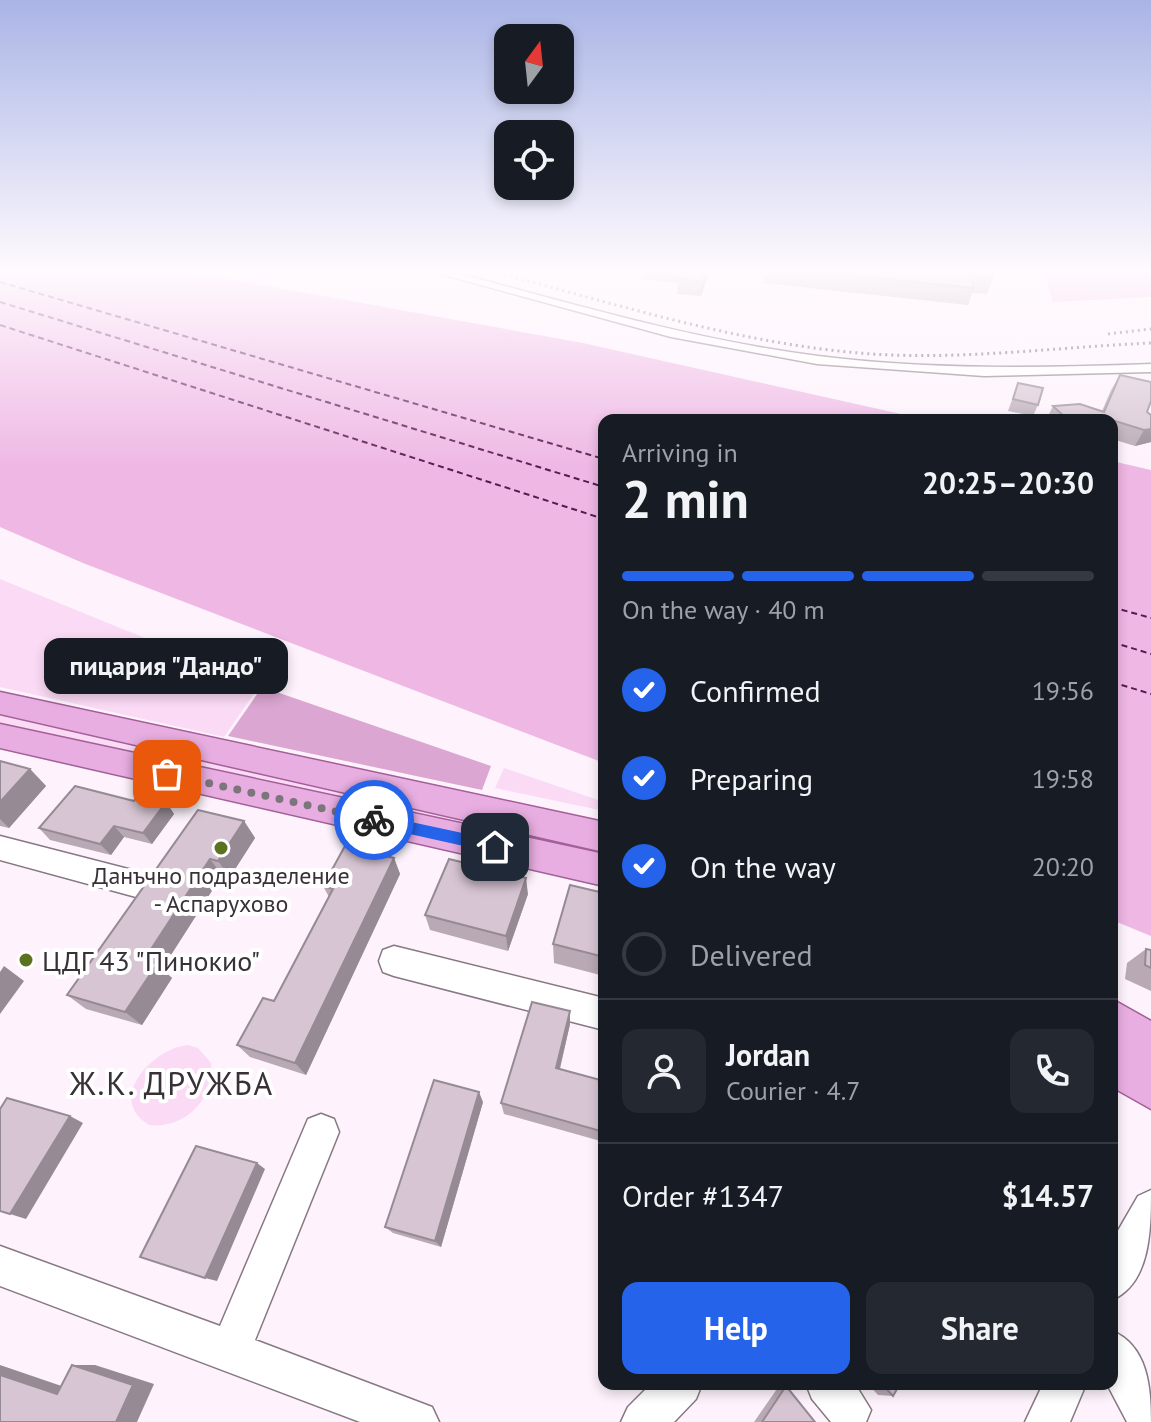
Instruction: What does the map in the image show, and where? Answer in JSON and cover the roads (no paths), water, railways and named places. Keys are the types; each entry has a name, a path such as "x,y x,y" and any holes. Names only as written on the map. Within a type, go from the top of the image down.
{"main road":[{"path":"0,703 598,836"},
{"path":"0,736 598,869"},
{"path":"1118,1023 1151,1046"},
{"path":"1118,1066 1151,1088"}],"street":[{"path":"688,336 817,360 1063,372 1151,368"},
{"path":"0,848 136,884"},
{"path":"394,961 598,1012"},
{"path":"230,1351 321,1132"},
{"path":"1118,1269 1151,1209"},
{"path":"0,1266 417,1422"},
{"path":"1118,1363 1151,1422"},
{"path":"643,1422 675,1390"},
{"path":"1047,1422 1062,1390"}],"railway":[{"path":"747,336 823,349 907,355 1151,343"}],"place":[{"name":"пицария \"Дандо\"","path":"167,774"},
{"name":"Данъчно подразделение - Аспарухово","path":"221,848"},
{"name":"ЦДГ 43 \"Пинокио\"","path":"26,960"}],"district":[{"name":"Ж.К. ДРУЖБА","path":"172,1083"}]}
